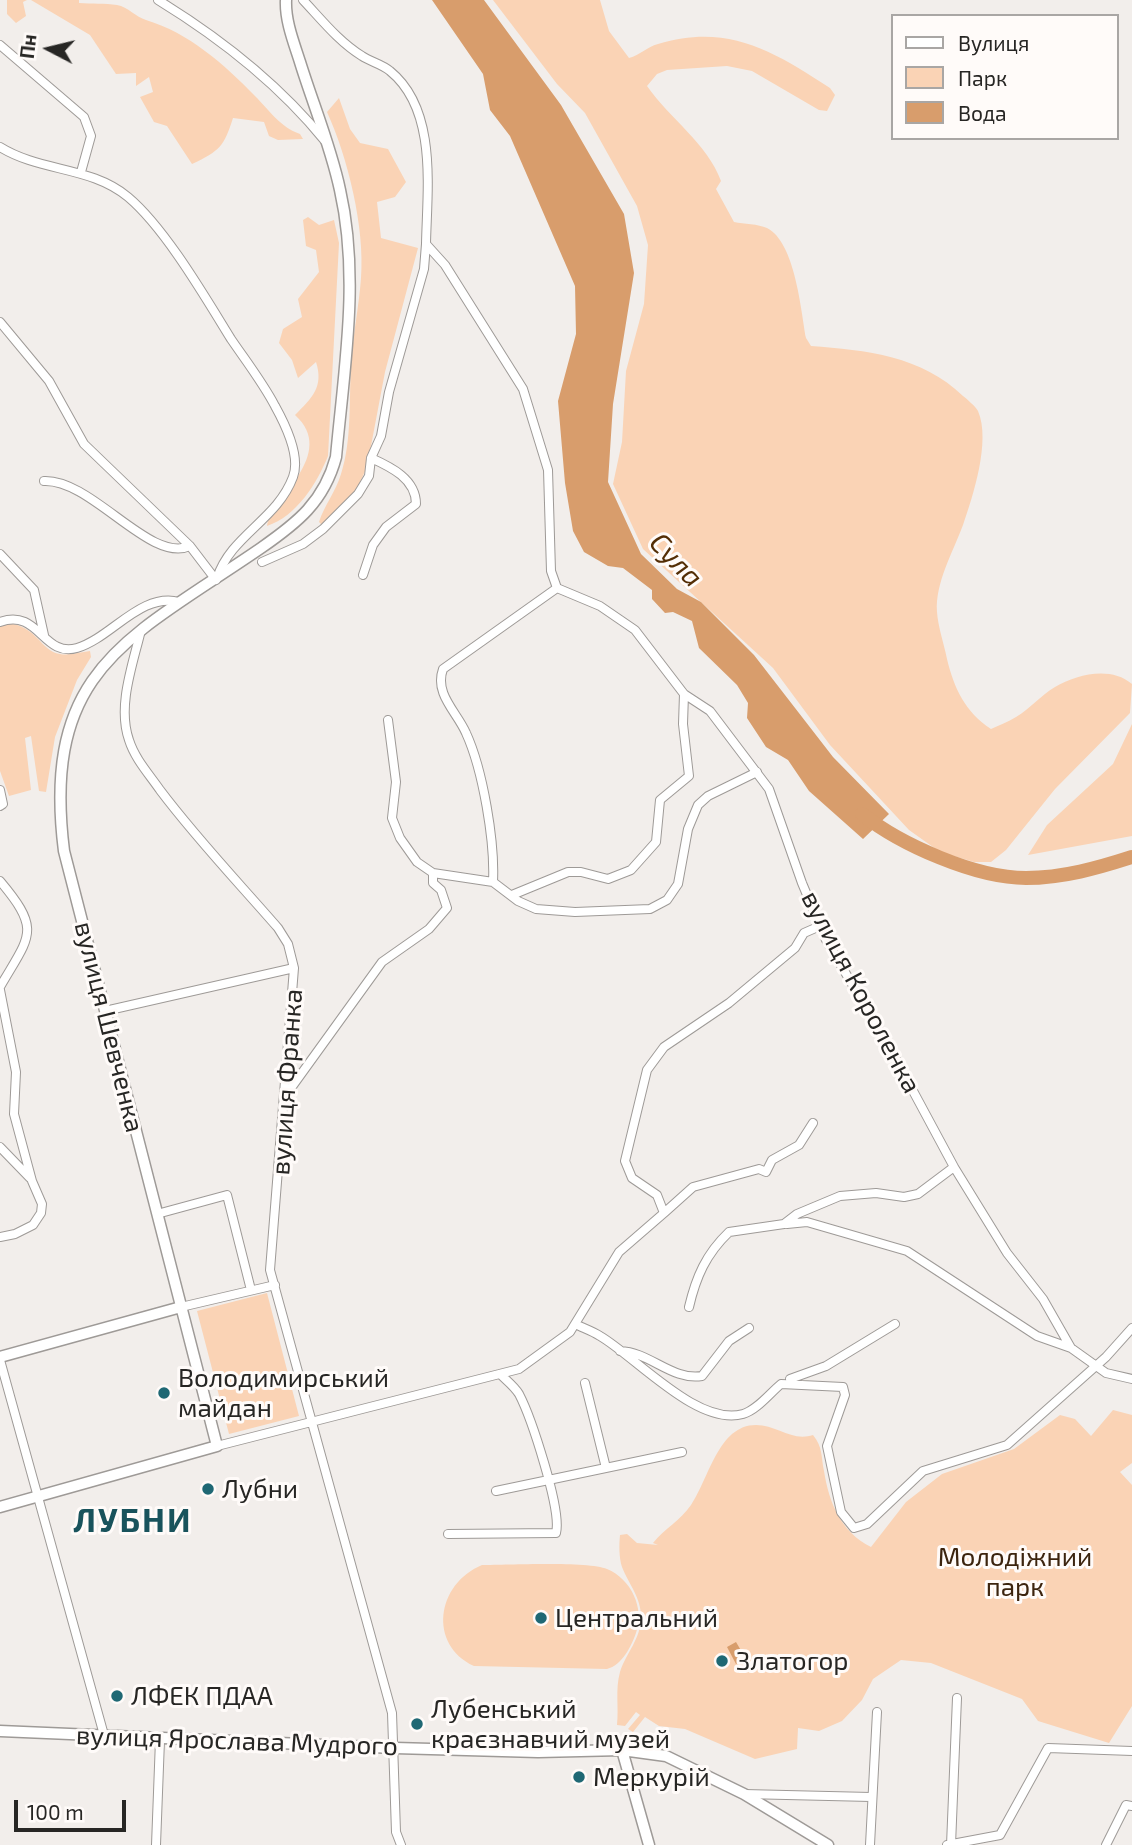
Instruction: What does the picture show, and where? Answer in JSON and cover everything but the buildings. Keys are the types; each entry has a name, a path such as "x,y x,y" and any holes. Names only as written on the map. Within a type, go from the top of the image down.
{"main road":[{"name":"вулиця Шевченка","path":"216,1446 64,851 60,820 61,778 72,719 87,687 116,650 142,627 179,601 216,580 309,512 326,486 336,457 350,256 340,188 285,10 286,0"},
{"path":"0,1359 181,1307"},
{"path":"0,1507 216,1446"},
{"name":"вулиця Ярослава Мудрого","path":"0,1731 160,1740 395,1748 538,1752 622,1751 666,1756 744,1794 828,1845"},
{"path":"622,1751 649,1845"}],"street":[{"path":"158,0 212,34 244,60 295,107 325,141"},
{"path":"262,562 303,544 334,520 358,494 369,476 371,458 381,436 389,392 424,269 426,244 425,139 410,98 389,70 362,56 303,0"},
{"path":"0,45 84,117 91,136 80,173"},
{"path":"0,147 32,163 80,173 129,197 185,268 274,404 288,434 294,475 263,521 228,552 216,580 190,546 84,444 48,381 0,322"},
{"path":"426,244 445,265 523,389 548,470 551,571 557,588 443,669 440,676 441,690 471,746 489,827 493,883"},
{"path":"363,575 373,545 386,527 416,504 416,496 406,480 391,467 371,458"},
{"path":"44,481 61,483 110,509 148,540 170,548 190,546"},
{"path":"0,554 34,590 44,635 49,644 58,649 79,648 167,598 179,601"},
{"name":"вулиця Короленка","path":"557,588 600,606 626,622 649,646 684,694 710,711 757,772 769,789 820,926 954,1167 1007,1253 1043,1299 1071,1348 1094,1366 1132,1379"},
{"path":"0,622 18,620 32,625 44,635"},
{"name":"вулиця Франка","path":"142,627 127,689 125,718 128,740 139,761 178,814 278,928 288,944 294,968 270,1270 392,1713 396,1832 401,1845"},
{"path":"512,895 568,872 581,872 608,879 622,876 656,842 660,800 689,776 683,724 684,694"},
{"path":"388,720 396,782 392,818 400,838 417,862 433,873 493,883 518,901 536,908 575,912 659,906 667,900 678,884 686,836 698,805 708,796 757,772"},
{"path":"0,790 4,800 0,806"},
{"path":"285,1096 382,962 429,929 447,908 441,890 433,883 433,873"},
{"path":"0,881 25,912 29,926 26,941 0,989 16,1072 13,1114 32,1181 41,1200 39,1218 29,1227 0,1237"},
{"path":"664,1213 657,1195 632,1178 625,1161 647,1070 664,1047 729,1003 795,948 804,933 820,926"},
{"path":"105,1011 294,968"},
{"path":"216,1446 519,1369 562,1338 575,1324 619,1252 693,1187 759,1169 766,1172 772,1160 799,1145 813,1123"},
{"path":"0,1147 32,1181"},
{"path":"784,1224 828,1198 876,1193 904,1196 918,1194 954,1167"},
{"path":"157,1214 227,1195 251,1290"},
{"path":"689,1307 696,1277 706,1258 729,1232 807,1222 867,1237 914,1255 1000,1309 1037,1336 1071,1348"},
{"path":"181,1307 275,1285"},
{"path":"575,1324 600,1336 686,1400 710,1411 734,1416 746,1413 781,1384 825,1366 895,1324"},
{"path":"620,1351 636,1352 682,1376 702,1376 729,1341 749,1328"},
{"path":"781,1384 837,1385 845,1388 827,1446 842,1512 853,1528 867,1524 923,1471 1007,1446 1132,1328"},
{"path":"0,1359 104,1735"},
{"path":"448,1534 556,1533 547,1479 520,1397 500,1374"},
{"path":"585,1383 606,1468"},
{"path":"496,1492 682,1452"},
{"path":"957,1698 949,1845 1000,1835 1048,1748 1132,1751"},
{"path":"870,1845 877,1712"},
{"path":"156,1845 160,1740"},
{"path":"744,1794 871,1797"},
{"path":"1106,1845 1126,1805 1132,1806"}],"green space":[{"path":"7,0 27,0 23,2 26,16 16,23 7,14"},
{"path":"31,0 79,0 79,3 117,5 142,19 177,33 218,61 276,118 300,134 303,139 278,140 269,136 264,122 233,118 220,147 192,164 167,126 154,122 140,97 153,92 149,77 136,86 136,73 116,74 90,35"},
{"path":"493,0 600,0 609,31 629,58 654,45 683,38 728,39 769,52 830,88 835,95 827,111 819,110 752,71 727,66 667,70 657,74 647,86 715,167 721,181 716,189 734,222 767,228 777,236 784,247 795,278 806,338 811,346 872,353 911,364 947,383 978,411 983,437 979,468 937,601 939,624 950,670 967,707 991,729 1016,717 1050,690 1073,679 1104,674 1124,678 1132,684 1130,713 1055,789 1006,850 991,862 974,862 940,852 909,830 830,745 773,668 643,549 613,484 622,442 626,371 644,304 648,245 637,206 585,113 557,84"},
{"path":"339,98 350,129 360,143 388,149 406,182 395,197 377,202 381,238 418,248 385,372 367,467 355,493 322,525 319,522 345,461 351,363 362,258 358,216 348,172 327,112"},
{"path":"308,217 319,225 334,220 339,243 328,456 318,477 297,507 267,526 271,515 299,475 306,460 309,445 306,430 295,415 315,391 318,378 316,362 298,378 292,360 279,343 283,329 302,317 298,299 319,272 316,250 306,246 303,220"},
{"path":"7,623 26,629 53,652 67,655 90,651 91,657 77,680 55,737 46,792 39,791 31,736 25,738 31,790 9,796 0,771 0,625"},
{"path":"1132,724 1132,836 1028,855 1047,825 1113,764"},
{"path":"267,1293 299,1416 229,1434 197,1311"},
{"name":"Молодіжний парк","path":"1113,1410 1132,1415 1132,1463 1120,1472 1132,1485 1132,1706 1109,1743 1038,1721 1022,1699 931,1663 901,1660 873,1679 862,1700 842,1721 819,1731 798,1728 797,1749 755,1759 685,1729 659,1726 645,1717 633,1732 628,1729 640,1715 636,1712 625,1726 617,1725 620,1672 639,1632 641,1617 637,1597 621,1563 620,1535 627,1534 637,1543 658,1545 653,1543 691,1505 723,1443 743,1427 756,1425 791,1435 813,1435 820,1448 826,1483 838,1515 852,1533 871,1547 906,1502 942,1474 1014,1449 1060,1415 1075,1419 1091,1436"},
{"name":"Центральний","path":"482,1565 583,1565 607,1569 616,1574 634,1595 639,1614 636,1633 629,1649 617,1664 607,1669 474,1666 459,1656 449,1644 444,1630 444,1615 447,1600 455,1586 467,1574"}],"water":[{"path":"432,0 484,0 561,105 624,214 634,273 613,404 608,482 641,554 677,589 701,602 754,655 833,757 889,814 863,839 809,791 788,760 766,747 747,718 748,703 737,685 699,648 692,621 673,612 665,613 652,599 652,590 623,568 608,566 584,552 573,531 565,483 558,401 576,334 575,286 510,136 490,110 483,74"},
{"path":"736,1642 746,1659 736,1664 727,1647"}],"waterway":[{"name":"Сула","path":"862,814 897,837 940,858 1006,877 1040,878 1067,874 1132,857"}],"place":[{"name":"Володимирський майдан","path":"164,1393"},
{"name":"Лубни","path":"208,1489"},
{"name":"Центральний","path":"541,1618"},
{"name":"Златогор","path":"722,1661"},
{"name":"ЛФЕК ПДАА","path":"117,1696"},
{"name":"Лубенський краєзнавчий музей","path":"417,1724"},
{"name":"Меркурій","path":"579,1777"}],"district":[{"name":"ЛУБНИ","path":"133,1521"}]}
